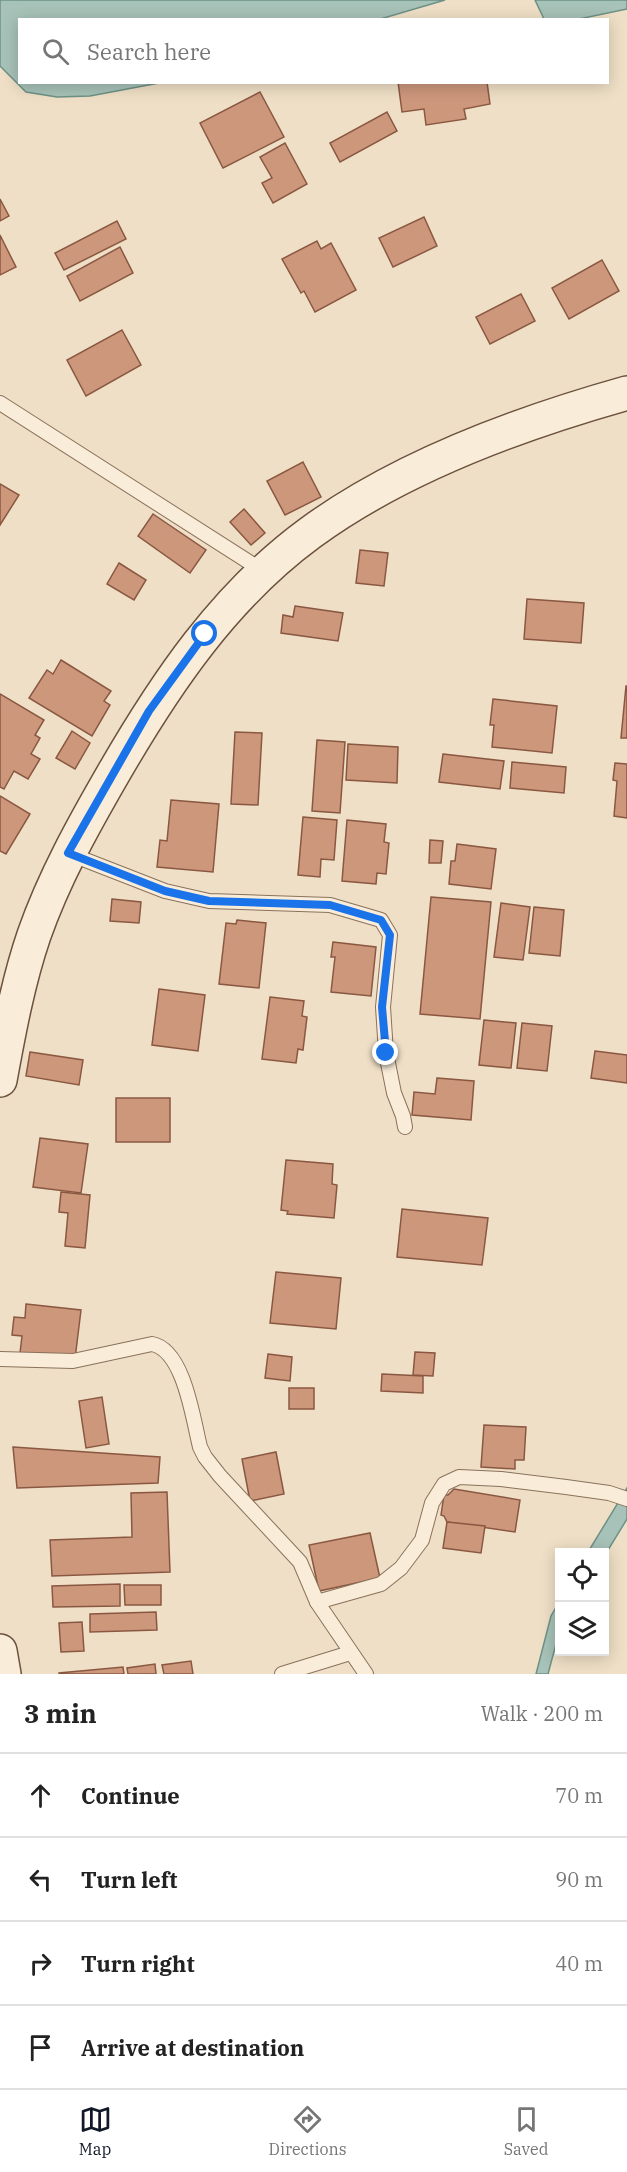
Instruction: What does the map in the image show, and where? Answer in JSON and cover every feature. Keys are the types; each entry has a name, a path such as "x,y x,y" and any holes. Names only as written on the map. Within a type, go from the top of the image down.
{"street":[{"path":"0,1080 11,1014 34,935 68,853 149,711 205,634 263,571 309,534 357,502 445,458 547,417 627,393"},
{"path":"0,1651 4,1674"}],"lane":[{"path":"0,403 263,571"},
{"path":"68,853 165,891 209,901 330,905 381,920 390,935 382,1007 386,1053 394,1093 405,1127"},
{"path":"0,1359 73,1361 152,1344 160,1346 173,1359 182,1378 200,1447 205,1457 300,1562 317,1602 366,1674"},
{"path":"317,1602 381,1584 402,1568 422,1540 432,1503 444,1484 459,1477 501,1479 609,1493 627,1499"},
{"path":"282,1674 350,1653"}],"shaded area":[{"path":"0,0 445,0 384,18 18,18 18,84 0,66"},
{"path":"535,0 627,0 627,9 584,18 544,18"},
{"path":"18,84 154,84 90,96 57,97 26,92"},
{"path":"627,1488 627,1519 609,1548 590,1548"},
{"path":"555,1609 555,1648 548,1674 536,1674 551,1616"}],"building":[{"path":"398,84 487,84 490,104 464,109 466,119 426,125 424,109 402,112"},
{"path":"260,92 284,137 223,168 200,123"},
{"path":"387,112 397,131 340,162 330,143"},
{"path":"285,143 307,184 273,203 262,183 272,178 260,157"},
{"path":"0,199 9,216 0,221"},
{"path":"424,217 437,246 393,267 379,238"},
{"path":"117,221 126,239 64,270 55,253"},
{"path":"0,235 16,267 0,275"},
{"path":"317,241 321,249 331,243 356,290 315,312 304,291 301,293 282,259"},
{"path":"120,247 133,273 80,301 67,276"},
{"path":"602,260 619,291 569,319 552,288"},
{"path":"521,294 535,321 490,344 476,317"},
{"path":"122,330 141,365 86,396 67,360"},
{"path":"303,462 321,497 285,515 267,481"},
{"path":"0,484 19,495 0,525"},
{"path":"244,509 265,533 251,545 230,522"},
{"path":"153,514 206,550 190,573 138,536"},
{"path":"360,550 388,553 384,586 356,583"},
{"path":"119,563 146,580 134,600 107,584"},
{"path":"527,599 584,603 581,643 524,639"},
{"path":"295,606 343,613 338,641 281,633 283,615 293,617"},
{"path":"61,660 111,691 104,701 110,705 92,736 29,698 47,670 53,674"},
{"path":"626,686 627,738 621,738"},
{"path":"0,694 44,720 35,735 40,738 31,754 40,759 28,779 14,771 4,789 0,787"},
{"path":"493,699 557,706 552,753 492,747 494,725 490,725"},
{"path":"72,731 90,743 75,769 56,758"},
{"path":"235,732 262,733 258,805 231,804"},
{"path":"317,740 345,742 340,813 312,811"},
{"path":"348,744 398,747 397,783 346,780"},
{"path":"443,754 504,761 500,789 439,782"},
{"path":"512,762 566,767 564,793 510,788"},
{"path":"615,763 627,764 627,818 614,816 617,781 613,780"},
{"path":"0,796 30,814 6,854 0,851"},
{"path":"171,800 219,804 213,872 157,867 160,840 167,841"},
{"path":"303,817 337,820 334,860 321,859 320,877 298,875"},
{"path":"347,820 386,824 384,842 389,843 386,874 377,873 376,884 342,881"},
{"path":"430,840 443,841 441,863 429,863"},
{"path":"457,844 496,849 491,889 449,884 451,861 455,861"},
{"path":"431,897 491,902 480,1019 420,1014"},
{"path":"112,899 141,902 139,923 110,921"},
{"path":"501,903 530,907 523,960 494,957"},
{"path":"534,907 564,910 560,956 529,953"},
{"path":"237,920 266,923 259,988 219,984 226,923 236,924"},
{"path":"333,942 376,947 371,996 331,992 335,957 331,957"},
{"path":"159,989 205,995 198,1051 152,1045"},
{"path":"270,997 304,1001 302,1016 307,1017 303,1050 298,1049 296,1063 262,1059"},
{"path":"484,1020 516,1023 511,1068 479,1065"},
{"path":"522,1023 552,1026 547,1071 517,1068"},
{"path":"595,1051 627,1055 627,1083 591,1078"},
{"path":"30,1052 83,1060 79,1085 26,1076"},
{"path":"437,1078 474,1081 471,1120 412,1115 414,1092 435,1094"},
{"path":"116,1098 170,1098 170,1142 116,1142"},
{"path":"40,1138 88,1144 81,1193 33,1187"},
{"path":"286,1160 333,1164 332,1184 337,1185 334,1218 287,1214 288,1211 281,1210"},
{"path":"61,1192 90,1195 85,1248 65,1246 68,1213 59,1212"},
{"path":"402,1209 488,1218 482,1265 397,1257"},
{"path":"276,1272 341,1278 336,1329 270,1323"},
{"path":"26,1304 81,1310 75,1359 20,1353 22,1336 12,1335 14,1317 25,1318"},
{"path":"415,1352 435,1353 433,1376 413,1375"},
{"path":"268,1354 292,1357 290,1381 265,1378"},
{"path":"382,1374 423,1376 423,1393 381,1391"},
{"path":"289,1388 314,1388 314,1409 289,1409"},
{"path":"102,1397 109,1444 86,1448 79,1401"},
{"path":"484,1425 526,1427 524,1460 515,1460 515,1469 481,1467"},
{"path":"13,1447 160,1457 158,1483 17,1488"},
{"path":"276,1452 284,1494 250,1501 242,1459"},
{"path":"454,1489 520,1500 515,1532 447,1522 441,1515 444,1495 448,1495"},
{"path":"167,1492 170,1572 52,1576 50,1540 132,1537 131,1493"},
{"path":"447,1522 485,1526 481,1553 443,1548"},
{"path":"370,1533 380,1578 319,1591 309,1545"},
{"path":"120,1584 120,1606 53,1607 52,1586"},
{"path":"124,1585 161,1585 161,1605 125,1605"},
{"path":"156,1612 157,1630 90,1632 90,1614"},
{"path":"82,1622 84,1651 61,1652 59,1623"},
{"path":"191,1661 193,1674 164,1674 162,1665"},
{"path":"155,1664 156,1674 128,1674 127,1668"},
{"path":"123,1667 124,1674 59,1674 59,1673"}],"route":[{"path":"205,634 149,711 68,853 165,891 209,901 330,905 381,920 390,935 382,1007 386,1053"}]}
